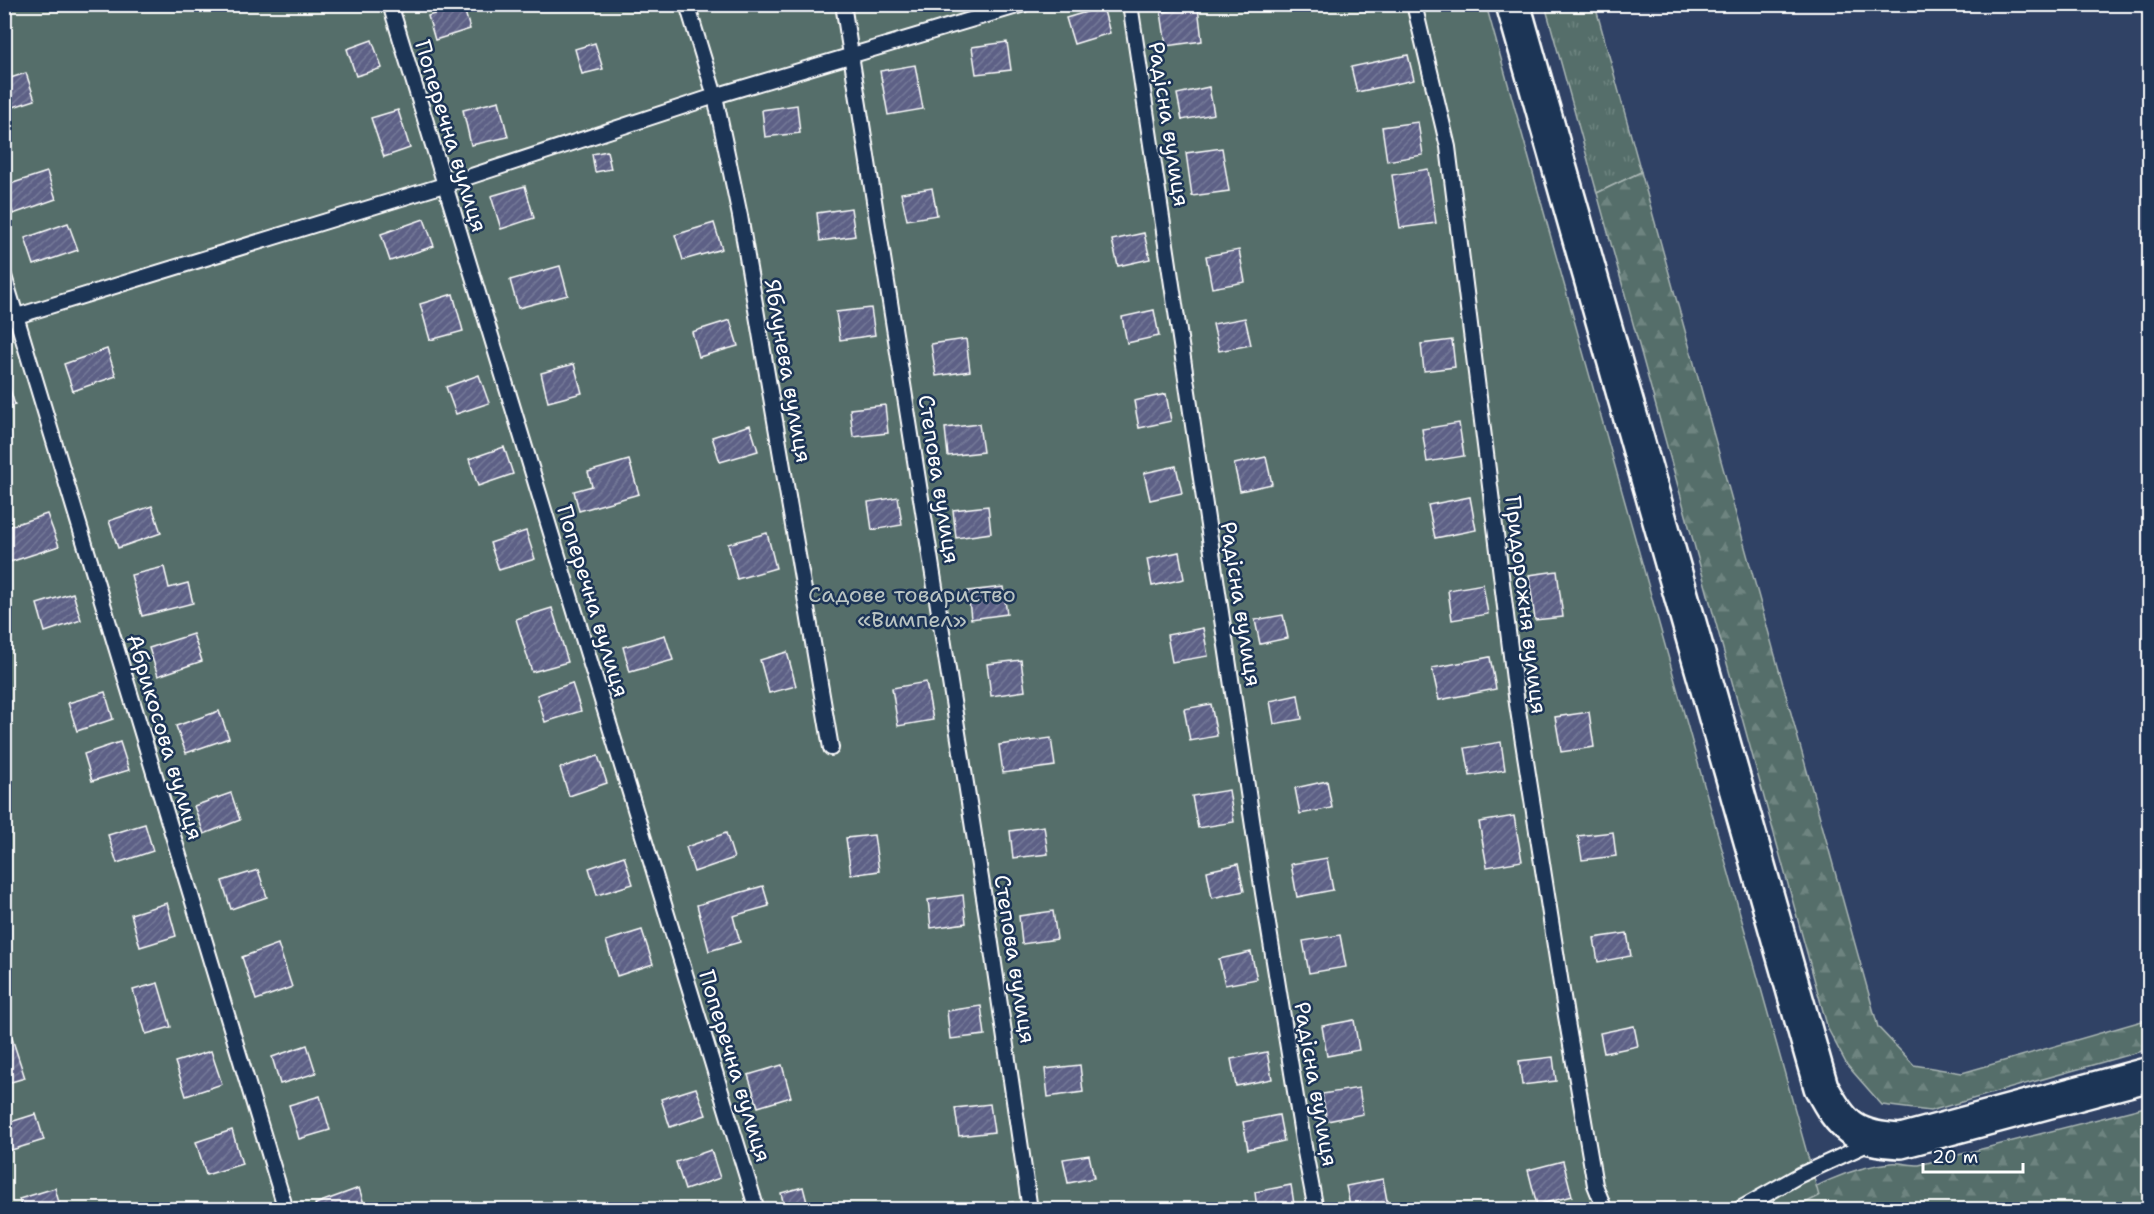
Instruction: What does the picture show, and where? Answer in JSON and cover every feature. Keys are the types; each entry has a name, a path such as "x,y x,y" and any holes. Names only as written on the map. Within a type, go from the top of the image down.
{"street":[{"path":"1513,4 1821,1087 1836,1114 1855,1131 1876,1140 1900,1141 2150,1074"}],"lane":[{"name":"Поперечна вулиця","path":"390,4 757,1209"},
{"name":"Яблунева вулиця","path":"687,4 715,96 740,216 831,748"},
{"name":"Степова вулиця","path":"843,4 987,912 1030,1209"},
{"path":"11,318 444,185 715,96 1024,4"},
{"name":"Радісна вулиця","path":"1130,4 1263,893 1316,1209"},
{"name":"Придорожня вулиця","path":"1414,4 1448,147 1516,704 1589,1151 1595,1185 1605,1209"},
{"name":"Абрикосова вулиця","path":"4,276 11,318 286,1209"},
{"path":"1738,1209 1800,1175 1876,1140"}],"green space":[{"name":"Садове товариство «Вимпел»","path":"5,5 1486,5 1819,1196 1791,1210 5,1210"},
{"path":"1545,5 1595,5 1641,172 1597,193"},
{"path":"1641,172 1878,1027 1914,1065 1962,1073 2149,1019 2149,1049 1930,1111 1882,1105 1847,1065 1828,1029 1597,193"},
{"path":"2149,1106 2149,1209 1773,1210 1815,1187 1859,1169 1891,1163 1919,1165"}],"building":[{"path":"463,5 470,29 435,40 428,16"},
{"path":"1103,7 1110,33 1074,44 1066,18"},
{"path":"1198,7 1202,41 1166,46 1161,12"},
{"path":"372,40 382,68 356,76 347,49"},
{"path":"1007,42 1011,70 976,74 972,47"},
{"path":"595,43 603,69 582,74 575,49"},
{"path":"1408,55 1414,80 1357,92 1351,67"},
{"path":"915,65 923,109 888,115 880,71"},
{"path":"26,73 35,100 4,110 4,80"},
{"path":"1209,87 1214,114 1182,120 1177,94"},
{"path":"499,101 508,137 471,145 463,110"},
{"path":"797,105 800,133 765,137 762,110"},
{"path":"398,110 410,148 384,157 371,118"},
{"path":"1418,122 1423,155 1387,161 1382,127"},
{"path":"1222,148 1229,191 1192,196 1186,153"},
{"path":"607,151 611,169 595,172 592,154"},
{"path":"1428,169 1436,223 1400,228 1392,175"},
{"path":"47,172 56,199 13,214 4,186"},
{"path":"525,186 534,218 501,229 491,196"},
{"path":"932,188 937,215 907,220 901,193"},
{"path":"851,208 855,236 820,241 817,213"},
{"path":"424,219 434,246 390,261 381,234"},
{"path":"68,223 78,250 34,265 25,238"},
{"path":"714,223 722,249 683,260 675,235"},
{"path":"1144,233 1150,259 1118,266 1112,240"},
{"path":"1239,250 1245,282 1212,288 1206,256"},
{"path":"560,266 568,295 518,308 510,280"},
{"path":"453,294 463,331 430,340 420,304"},
{"path":"871,308 875,335 840,340 836,312"},
{"path":"1154,310 1159,336 1127,343 1122,317"},
{"path":"1245,318 1251,345 1219,351 1213,324"},
{"path":"730,320 738,346 699,357 692,332"},
{"path":"966,339 970,371 936,376 931,344"},
{"path":"1452,340 1455,367 1424,371 1421,344"},
{"path":"107,349 116,376 73,391 64,364"},
{"path":"574,364 582,393 548,402 541,373"},
{"path":"479,375 489,403 456,414 446,387"},
{"path":"4,377 6,377 15,405 4,408"},
{"path":"1166,394 1171,421 1139,428 1134,401"},
{"path":"885,405 888,433 853,437 850,409"},
{"path":"1459,423 1464,456 1427,462 1422,429"},
{"path":"979,424 983,452 948,456 945,428"},
{"path":"750,425 758,451 720,462 712,437"},
{"path":"504,447 513,474 478,486 469,459"},
{"path":"1266,457 1272,484 1240,491 1234,464"},
{"path":"629,460 639,494 579,511 574,491 592,486 588,472"},
{"path":"1176,466 1182,493 1150,500 1144,473"},
{"path":"898,497 902,525 872,530 868,502"},
{"path":"1470,497 1476,530 1435,538 1428,505"},
{"path":"152,506 161,533 118,548 109,521"},
{"path":"988,506 991,533 956,538 953,510"},
{"path":"47,514 59,546 10,562 4,545 4,528"},
{"path":"526,531 535,559 499,570 490,543"},
{"path":"767,533 776,568 737,579 728,544"},
{"path":"1179,552 1184,579 1152,586 1147,559"},
{"path":"164,567 169,588 188,583 193,603 142,616 131,575"},
{"path":"1557,571 1563,617 1535,620 1529,575"},
{"path":"1483,584 1488,614 1452,620 1448,590"},
{"path":"1003,587 1007,614 971,619 968,591"},
{"path":"73,593 81,620 45,632 37,604"},
{"path":"552,608 568,662 532,672 516,619"},
{"path":"1283,615 1288,638 1260,644 1255,620"},
{"path":"1203,628 1208,656 1172,662 1167,635"},
{"path":"193,634 202,661 158,676 149,648"},
{"path":"665,635 673,660 630,672 623,647"},
{"path":"787,652 796,686 769,693 760,660"},
{"path":"1490,657 1496,689 1439,700 1432,668"},
{"path":"1021,660 1025,691 991,696 987,664"},
{"path":"926,682 933,720 898,726 892,688"},
{"path":"572,683 581,711 545,722 537,695"},
{"path":"105,692 113,719 77,731 68,703"},
{"path":"1298,695 1302,719 1274,724 1270,701"},
{"path":"1211,704 1217,736 1190,741 1184,709"},
{"path":"219,711 229,738 186,753 176,726"},
{"path":"1589,712 1594,747 1561,752 1555,717"},
{"path":"1051,738 1055,766 1003,773 999,745"},
{"path":"120,742 129,770 92,781 84,754"},
{"path":"1501,742 1505,770 1470,776 1465,748"},
{"path":"598,756 607,783 569,796 560,768"},
{"path":"1327,781 1332,808 1300,814 1295,788"},
{"path":"1229,790 1234,822 1198,828 1192,796"},
{"path":"231,793 240,820 204,834 194,806"},
{"path":"1514,816 1522,861 1487,867 1479,822"},
{"path":"145,824 153,851 117,863 108,835"},
{"path":"1044,826 1048,854 1013,858 1010,831"},
{"path":"1613,832 1616,856 1582,860 1578,836"},
{"path":"726,833 734,858 694,872 686,847"},
{"path":"874,835 879,871 851,875 846,838"},
{"path":"624,856 633,884 597,895 589,868"},
{"path":"1327,858 1333,890 1297,897 1291,864"},
{"path":"1238,864 1244,891 1212,898 1207,871"},
{"path":"258,870 267,897 231,909 222,881"},
{"path":"763,886 769,906 733,916 740,942 709,951 697,905"},
{"path":"963,895 966,923 931,928 928,900"},
{"path":"167,903 176,936 140,947 131,914"},
{"path":"1053,911 1057,939 1022,944 1019,916"},
{"path":"642,930 653,964 617,976 606,941"},
{"path":"1627,933 1631,956 1598,962 1594,938"},
{"path":"1340,935 1346,967 1309,973 1303,941"},
{"path":"278,944 292,987 256,1000 242,957"},
{"path":"1251,952 1257,979 1225,985 1219,959"},
{"path":"158,983 171,1027 146,1034 133,990"},
{"path":"981,1006 985,1035 950,1039 947,1011"},
{"path":"1354,1020 1359,1050 1327,1056 1322,1026"},
{"path":"1634,1026 1638,1046 1604,1053 1600,1033"},
{"path":"11,1035 25,1078 4,1084 4,1037"},
{"path":"307,1045 316,1073 280,1084 272,1057"},
{"path":"211,1051 222,1084 186,1096 175,1062"},
{"path":"1267,1052 1272,1079 1236,1086 1231,1059"},
{"path":"1553,1057 1556,1081 1522,1085 1519,1061"},
{"path":"782,1065 791,1097 758,1107 748,1075"},
{"path":"1080,1065 1083,1092 1048,1097 1045,1069"},
{"path":"696,1088 706,1115 670,1127 661,1099"},
{"path":"1359,1088 1363,1114 1327,1121 1322,1094"},
{"path":"320,1096 330,1130 299,1139 289,1105"},
{"path":"990,1104 994,1132 959,1136 955,1108"},
{"path":"36,1114 44,1140 8,1151 4,1141 4,1124"},
{"path":"1279,1115 1284,1141 1248,1149 1243,1122"},
{"path":"232,1130 242,1164 206,1175 196,1142"},
{"path":"711,1150 720,1178 685,1190 676,1162"},
{"path":"1089,1155 1094,1178 1068,1183 1063,1159"},
{"path":"1563,1161 1572,1196 1537,1205 1528,1170"},
{"path":"1383,1179 1388,1206 1369,1210 1351,1210 1346,1186"},
{"path":"1291,1185 1295,1210 1257,1210 1255,1192"},
{"path":"803,1187 809,1210 785,1210 781,1193"},
{"path":"55,1188 61,1210 22,1210 19,1199"},
{"path":"359,1188 366,1210 317,1210 315,1204"},
{"path":"1013,1202 1013,1210 978,1210 978,1207"}]}
